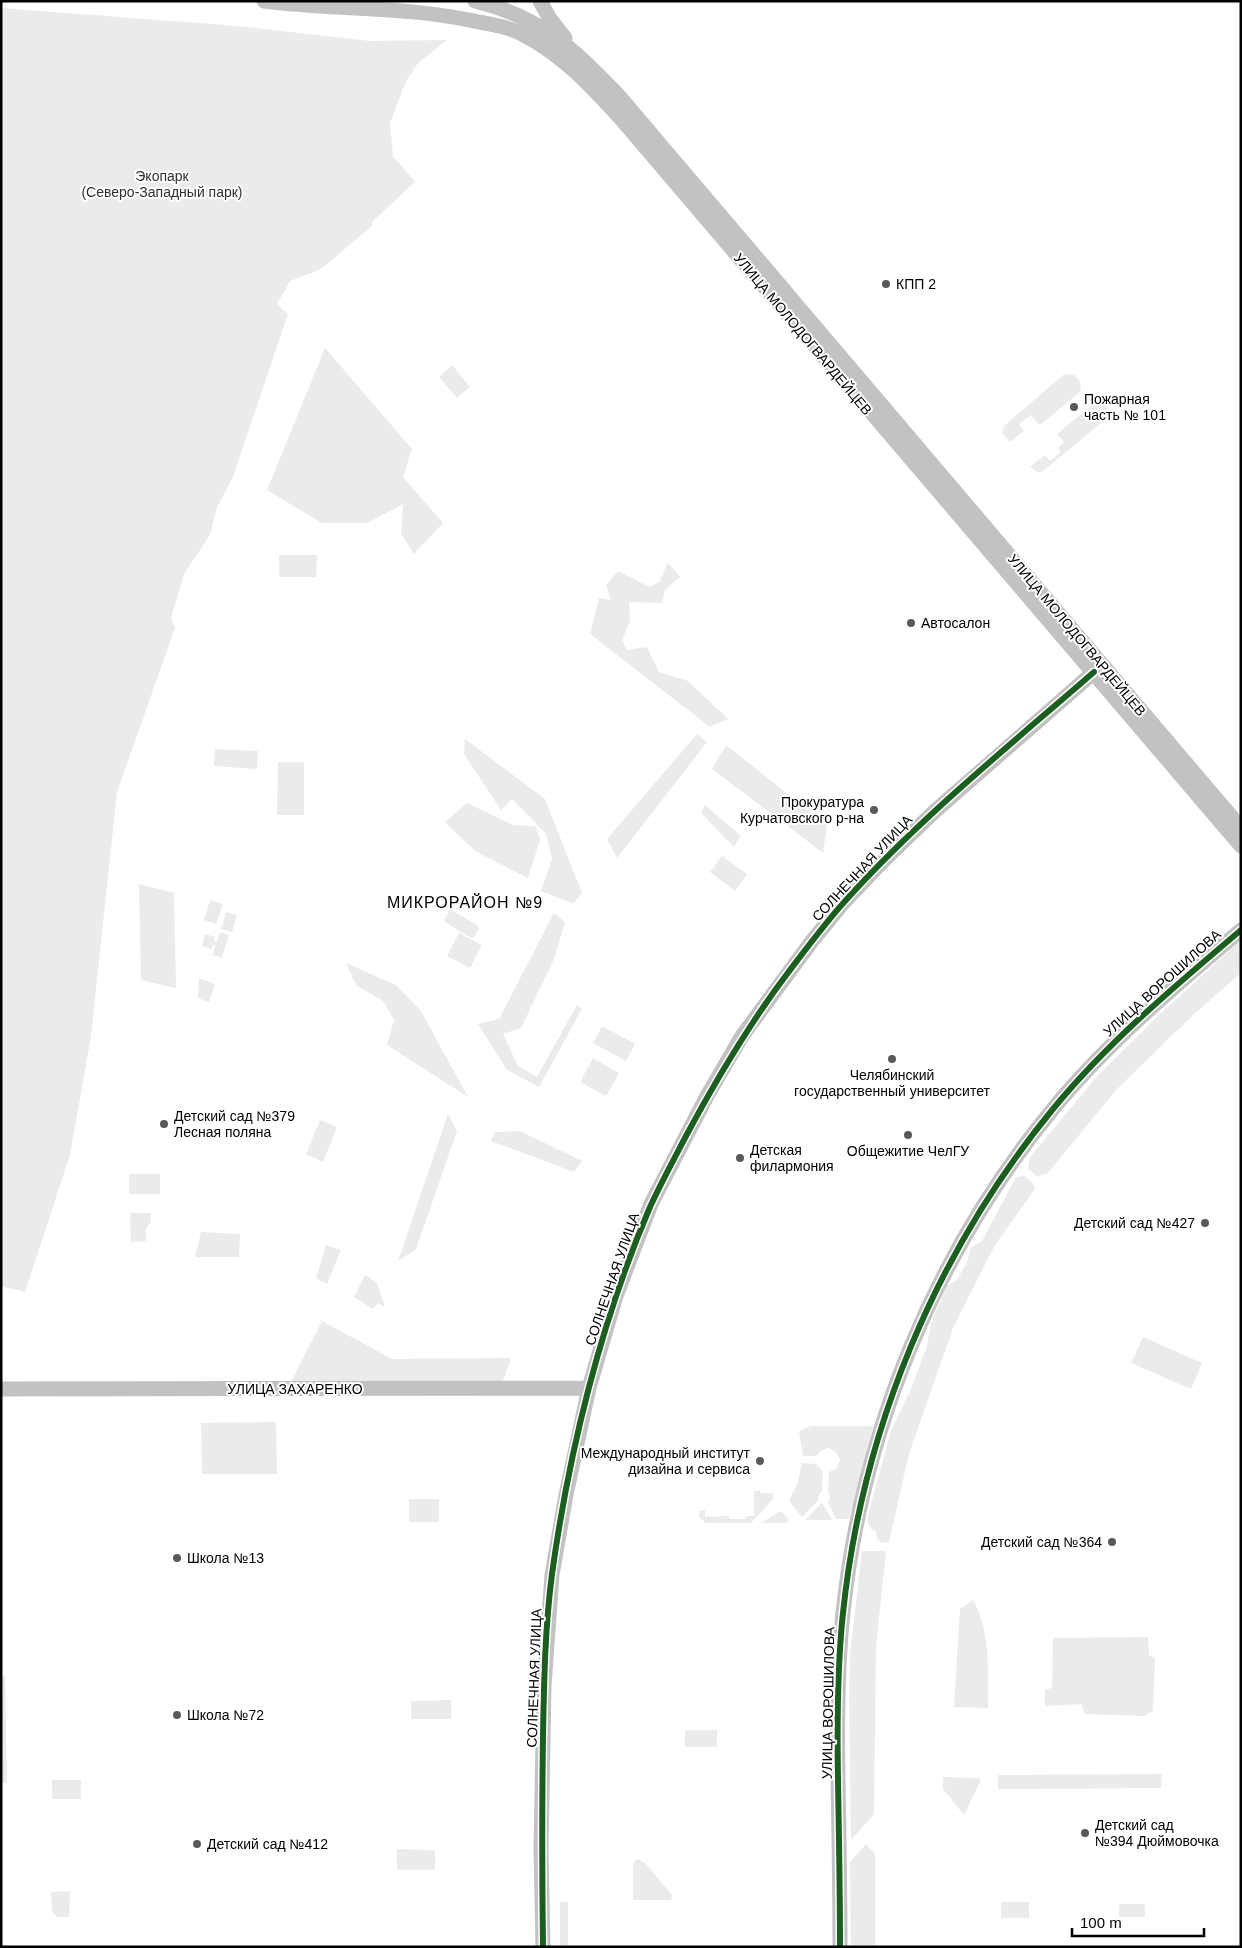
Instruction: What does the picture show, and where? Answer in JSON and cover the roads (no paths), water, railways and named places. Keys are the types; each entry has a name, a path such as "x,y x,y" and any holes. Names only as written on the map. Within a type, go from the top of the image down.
{"street":[{"name":"УЛИЦА МОЛОДОГВАРДЕЙЦЕВ","path":"264,1 412,11 496,25 524,35 573,70 598,94 832,357"},
{"path":"540,1 550,19 578,55"},
{"name":"УЛИЦА МОЛОДОГВАРДЕЙЦЕВ","path":"479,2 502,8 545,29 578,55 631,110 832,357 933,476 1098,669 1241,828"},
{"path":"478,22 479,2"},
{"name":"УЛИЦА МОЛОДОГВАРДЕЙЦЕВ","path":"1098,669 1241,846"},
{"name":"СОЛНЕЧНАЯ УЛИЦА","path":"543,1947 541,1848 544,1686 552,1575 566,1495 589,1388 616,1296 651,1204 707,1096 742,1036 812,941 844,902 935,811 1098,669"},
{"name":"УЛИЦА ВОРОШИЛОВА","path":"840,1947 837,1724 842,1614 863,1494 880,1432 904,1364 926,1313 960,1244 996,1186 1054,1107 1149,1008 1241,930"},
{"name":"УЛИЦА ЗАХАРЕНКО","path":"1,1389 589,1388"}],"place":[{"name":"КПП 2","path":"886,284"},
{"name":"Пожарная часть № 101","path":"1074,407"},
{"name":"Автосалон","path":"911,623"},
{"name":"Прокуратура Курчатовского р-на","path":"874,810"},
{"name":"Челябинский государственный университет","path":"892,1059"},
{"name":"Детский сад №379 Лесная поляна","path":"164,1124"},
{"name":"Общежитие ЧелГУ","path":"908,1135"},
{"name":"Детская филармония","path":"740,1158"},
{"name":"Детский сад №427","path":"1205,1223"},
{"name":"Международный институт дизайна и сервиса","path":"760,1461"},
{"name":"Детский сад №364","path":"1112,1542"},
{"name":"Школа №13","path":"177,1558"},
{"name":"Школа №72","path":"177,1715"},
{"name":"Детский сад №394 Дюймовочка","path":"1085,1833"},
{"name":"Детский сад №412","path":"197,1844"}],"district":[{"name":"МИКРОРАЙОН №9","path":"465,902"}],"park label":[{"name":"Экопарк (Северо-Западный парк)","path":"162,184"}]}
